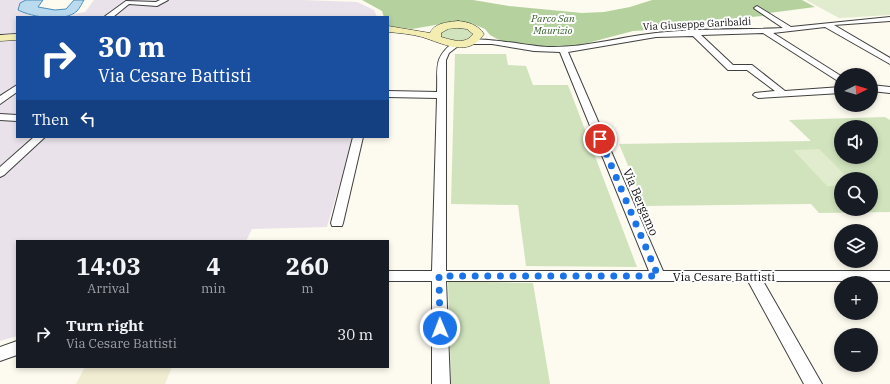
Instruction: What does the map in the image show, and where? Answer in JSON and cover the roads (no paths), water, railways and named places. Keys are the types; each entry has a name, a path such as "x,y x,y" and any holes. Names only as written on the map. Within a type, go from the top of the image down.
{"street":[{"path":"109,16 128,2 157,4 165,0"},
{"path":"758,8 790,29"},
{"name":"Via Giuseppe Garibaldi","path":"463,43 563,50 620,42 645,36 765,31 890,19"},
{"path":"826,24 890,61"},
{"path":"389,29 407,31 441,40 463,43 478,38 479,32 470,27 460,25 441,40"},
{"path":"765,31 834,75"},
{"name":"Via Giuseppe Garibaldi","path":"479,32 507,45"},
{"path":"694,34 731,68 749,67 784,94"},
{"path":"0,38 16,37"},
{"path":"441,40 442,95 439,276 441,384"},
{"name":"Via Bergamo","path":"563,50 658,276"},
{"path":"878,88 890,90"},
{"path":"0,101 16,89"},
{"path":"758,95 834,90"},
{"path":"389,94 442,95"},
{"path":"0,118 16,118"},
{"path":"0,173 39,138"},
{"path":"337,223 358,138"},
{"name":"Via Cesare Battisti","path":"389,276 890,276"},
{"path":"752,276 813,384"},
{"path":"0,354 16,348"}],"water":[{"path":"26,0 43,0 38,7 55,10 66,9 74,0 84,0 77,11 68,16 31,15 18,10 20,3"}],"park label":[{"name":"Parco San Maurizio","path":"553,24"}]}
